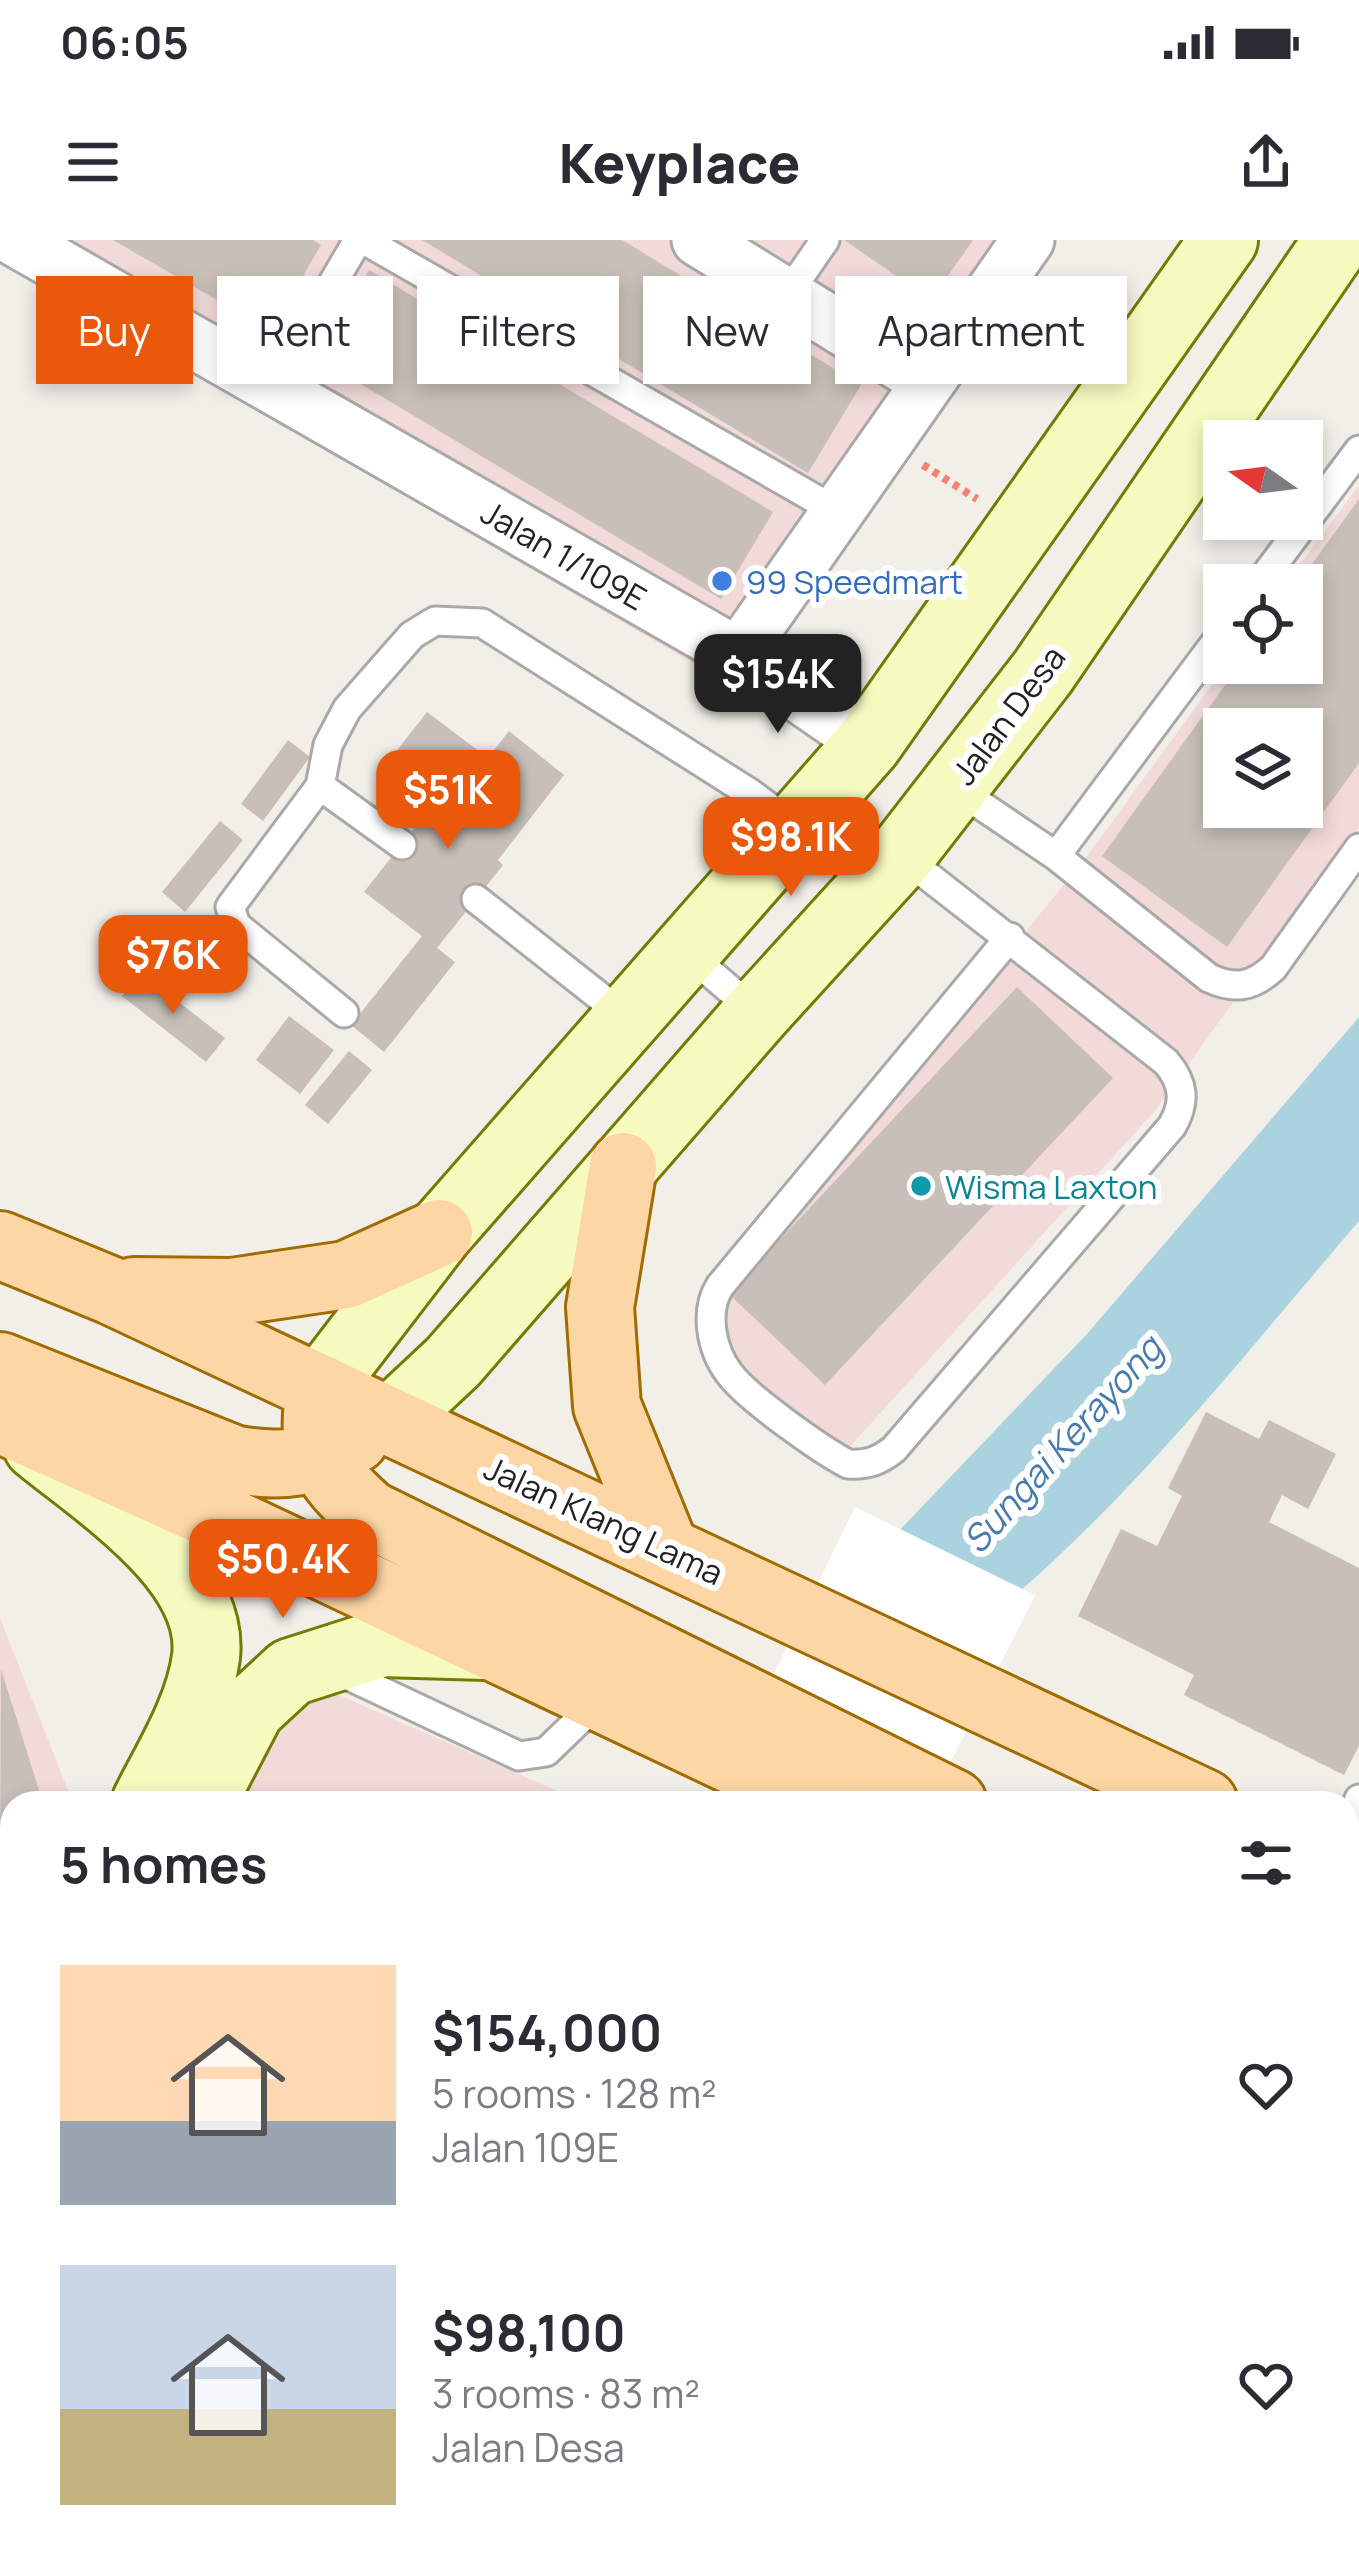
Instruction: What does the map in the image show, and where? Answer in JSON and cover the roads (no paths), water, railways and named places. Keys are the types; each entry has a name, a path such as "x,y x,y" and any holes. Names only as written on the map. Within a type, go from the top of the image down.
{"main road":[{"path":"810,1791 745,1733 369,1514 340,1488 320,1458 314,1426 320,1388 439,1233 868,744 1224,240"},
{"name":"Jalan Desa","path":"390,1421 453,1362 902,854 1043,672 1338,240"},
{"path":"623,1166 600,1307 607,1406 665,1549"},
{"path":"112,1291 232,1292 346,1275 439,1233"},
{"name":"Jalan Klang Lama","path":"0,1245 112,1291 1179,1791"},
{"path":"0,1292 234,1396 244,1406 239,1430 208,1450"},
{"path":"4,1403 262,1464 320,1458 390,1421"},
{"path":"4,1403 255,1534 602,1698 745,1733 923,1791"},
{"path":"4,1403 157,1546 197,1598 207,1653 194,1706 192,1791"},
{"path":"199,1791 250,1708 291,1672 382,1643 486,1646"}],"street":[{"name":"Jalan 1/109E","path":"15,240 738,654 868,744"},
{"path":"698,240 756,276"},
{"path":"1003,276 1028,240"},
{"path":"738,654 927,384"}],"lane":[{"path":"271,388 361,240 838,512"},
{"path":"800,276 825,240"},
{"path":"1274,564 1359,452"},
{"path":"344,1012 231,917 233,898 320,786 328,746 347,709 412,635 435,622 482,623 750,793 797,828"},
{"path":"1056,856 1203,659"},
{"path":"320,786 402,844"},
{"path":"954,787 1056,856 1209,978 1226,985 1260,980 1273,968 1359,848"},
{"path":"902,854 1010,937 1166,1062 1178,1076 1183,1093 1181,1111 1172,1126 894,1449 865,1465 848,1464 732,1377 712,1328 710,1306 720,1286 1010,937"},
{"path":"476,899 627,1018"},
{"path":"686,952 757,1013"},
{"path":"320,1663 519,1756 546,1752 602,1698"}],"water":[{"name":"Sungai Kerayong","path":"1359,1017 1359,1221 1139,1475 993,1614 894,1536 1087,1334"}],"place":[{"name":"99 Speedmart","path":"722,581"},
{"name":"Wisma Laxton","path":"921,1186"}]}
